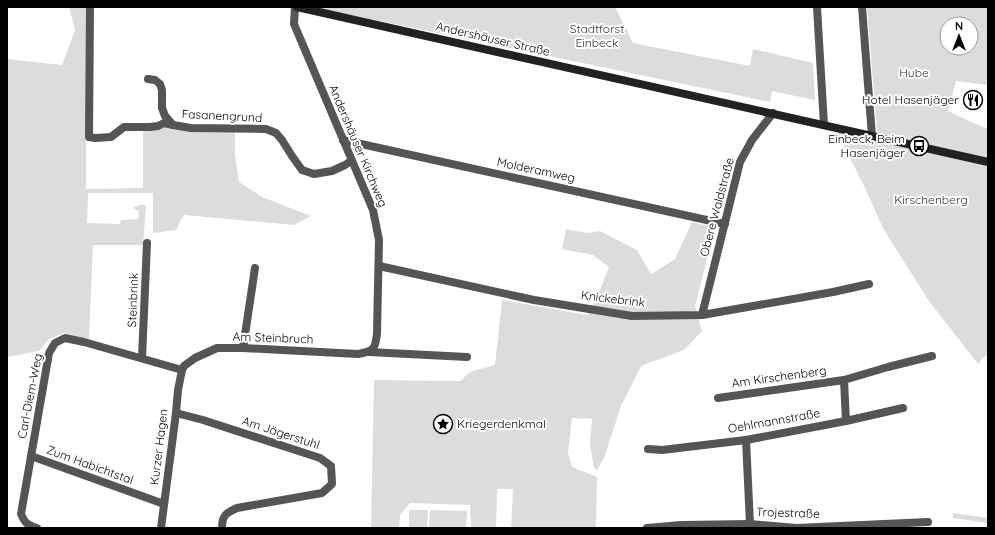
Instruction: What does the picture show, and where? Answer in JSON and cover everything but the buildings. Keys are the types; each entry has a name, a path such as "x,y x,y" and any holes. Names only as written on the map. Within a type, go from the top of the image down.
{"street":[{"path":"90,7 89,137 111,137 124,127 150,127 164,124 173,125"},
{"name":"Andershäuser Straße","path":"296,7 988,162"},
{"name":"Andershäuser Kirchweg","path":"296,7 294,24 372,210 380,240 377,334 372,349"},
{"path":"817,7 824,125"},
{"path":"862,7 872,136"},
{"name":"Fasanengrund","path":"148,79 155,80 160,84 162,90 162,108 165,116 173,125 191,128 266,129 276,133 302,170 314,174 332,171 351,161"},
{"name":"Obere Waldstraße","path":"702,315 740,162 752,140 773,114"},
{"name":"Molderamweg","path":"343,140 725,224"},
{"name":"Steinbrink","path":"142,358 147,243"},
{"name":"Knickebrink","path":"379,266 534,300 632,316 702,315 833,292 869,284"},
{"path":"243,348 255,268"},
{"name":"Carl-Diem-Weg","path":"37,528 24,521 21,514 49,353 55,344 65,338 182,370"},
{"name":"Am Steinbruch","path":"182,370 184,366 195,358 217,348 358,354 372,349 467,357"},
{"name":"Am Kirschenberg","path":"718,398 844,380 932,356"},
{"name":"Kurzer Hagen","path":"161,528 178,390 182,370"},
{"name":"Am Kirschenberg","path":"844,380 846,421"},
{"name":"Oehlmannstraße","path":"648,449 662,450 746,440 846,421 903,408"},
{"name":"Am Jägerstuhl","path":"176,413 203,420 320,458 331,466 332,484 322,493 237,508 227,513 224,517 222,528"},
{"path":"746,440 750,524"},
{"name":"Zum Habichtstal","path":"31,456 164,504"},
{"name":"Trojestraße","path":"647,528 750,524 792,528 928,522"}],"green space":[{"path":"69,7 87,7 86,189 143,188 143,129 173,127 235,132 235,155 239,182 262,197 311,216 294,225 184,215 176,230 153,233 153,193 88,193 87,223 120,224 121,220 138,219 139,212 133,208 142,204 146,206 143,245 93,245 89,339 64,333 49,339 39,351 7,357 7,59 62,65 75,30"},
{"name":"Stadtforst Einbeck","path":"313,7 615,7 633,43 750,66 753,49 813,63 815,100 772,91 770,102"},
{"name":"Kirschenberg","path":"867,7 988,7 988,85 956,81 948,111 988,129 988,355 978,364 929,301 884,230 836,130 875,139 877,130"},
{"path":"692,222 715,228 695,306 702,331 684,350 641,366 621,406 604,458 597,470 594,468 590,444 592,419 572,418 568,453 572,467 597,477 596,528 511,528 513,489 497,489 496,528 471,528 470,505 410,503 400,515 399,528 371,528 374,380 460,381 470,372 495,365 502,300 587,315 596,300 609,267 593,255 562,249 566,229 587,233 600,231 637,250 651,274 675,259"},
{"path":"409,510 428,510 427,528 409,528"},
{"path":"430,510 467,511 466,528 429,528"},
{"path":"953,513 988,518 988,523 953,518"}],"place":[{"name":"Hotel Hasenjäger","path":"973,100"},
{"name":"Einbeck, Beim Hasenjäger","path":"919,146"},
{"name":"Kriegerdenkmal","path":"443,424"}],"park label":[{"name":"Hube","path":"914,73"}]}
